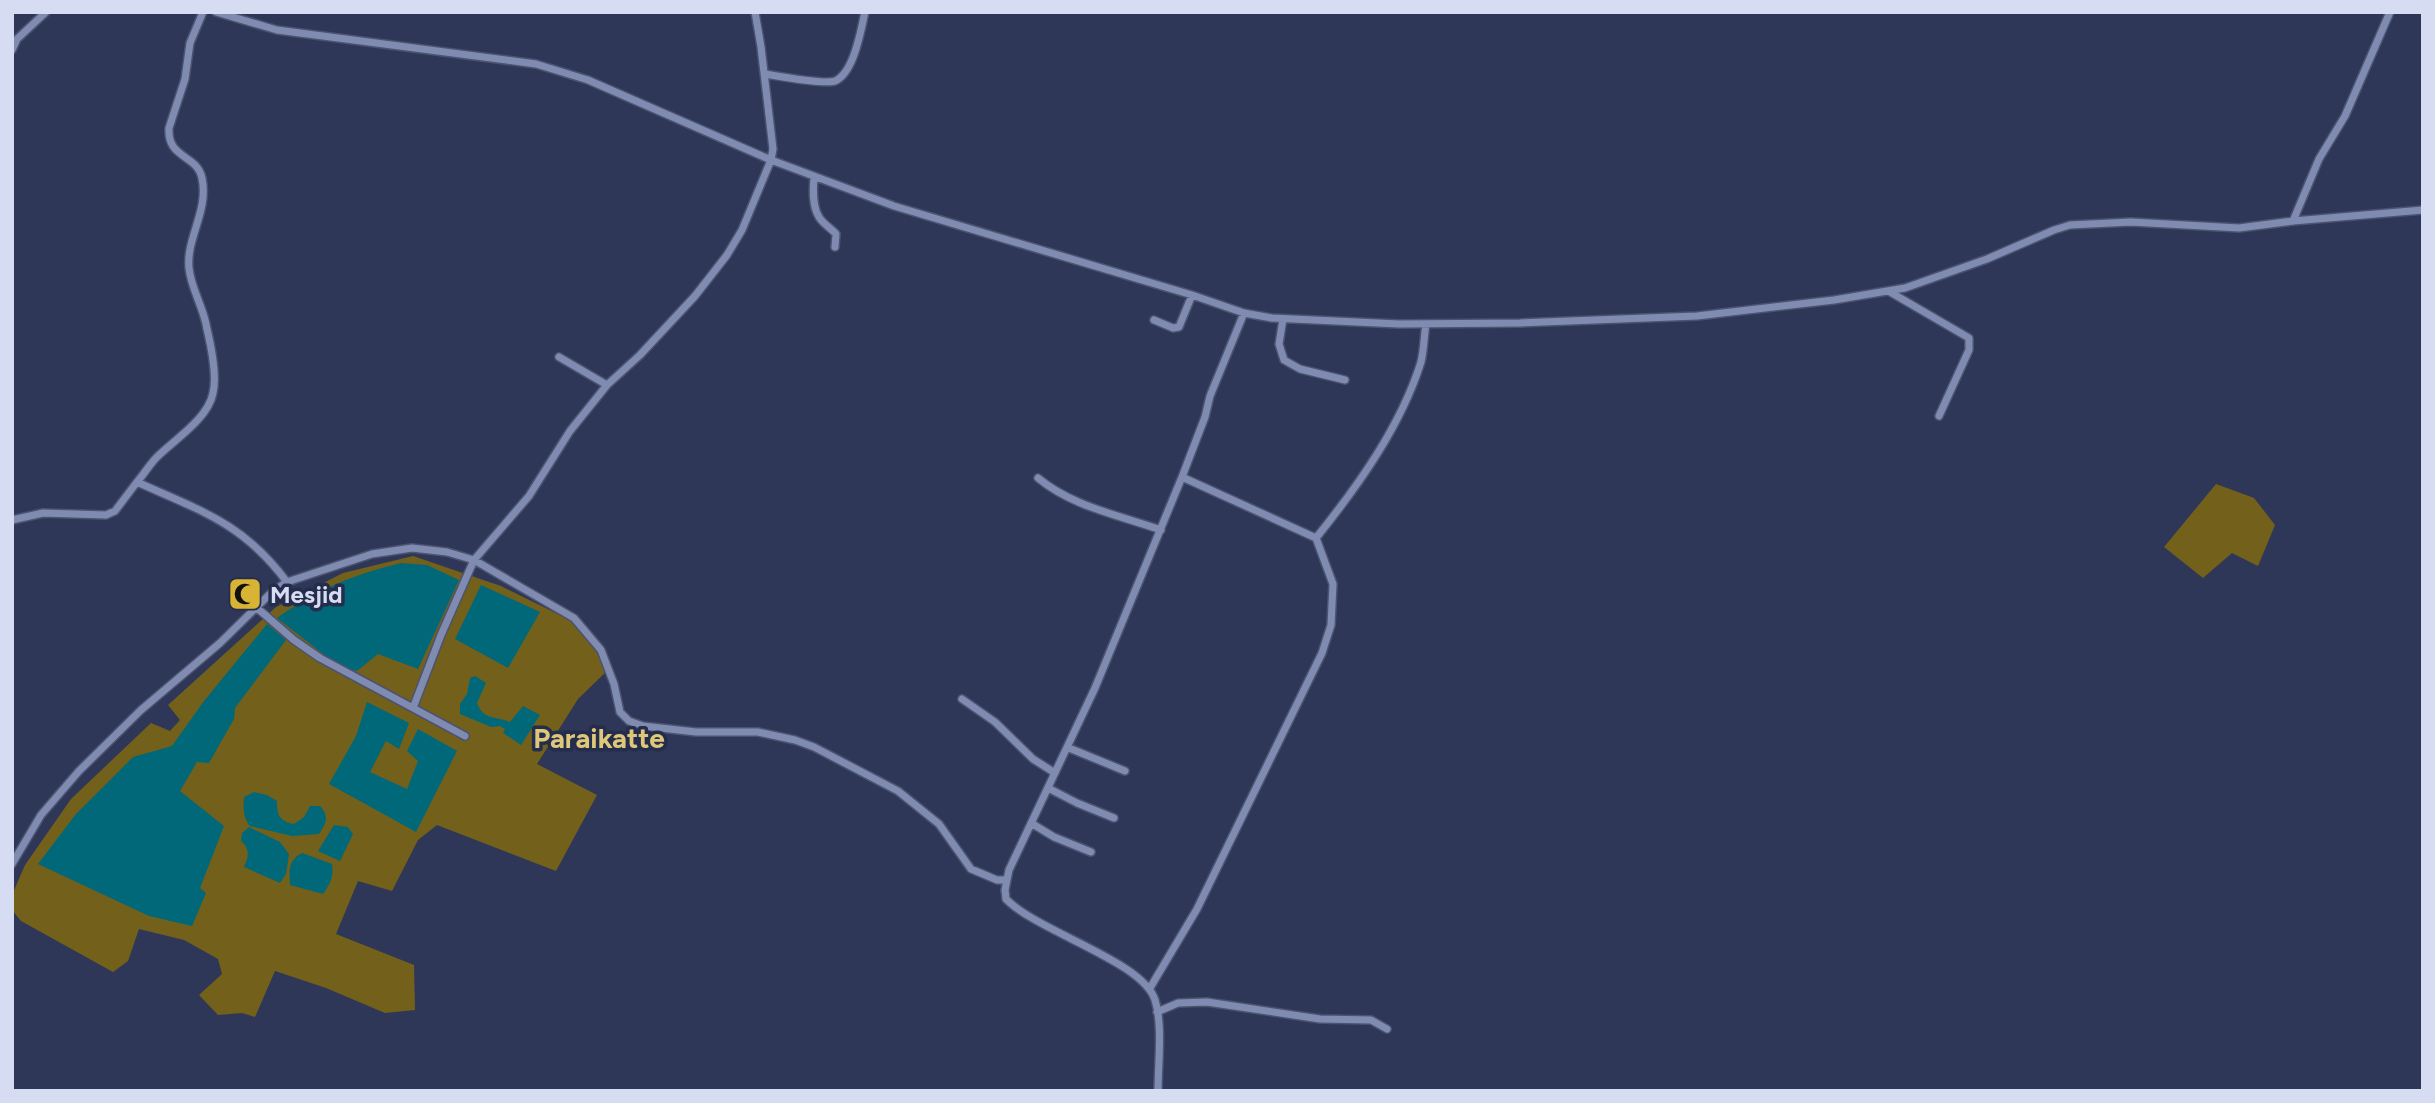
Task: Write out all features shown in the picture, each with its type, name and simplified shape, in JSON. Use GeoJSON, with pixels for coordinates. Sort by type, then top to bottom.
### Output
{"type":"FeatureCollection","features":[{"type":"Feature","properties":{"kind":"street"},"geometry":{"type":"LineString","coordinates":[[12,50],[17,40],[46,12]]}},
{"type":"Feature","properties":{"kind":"street"},"geometry":{"type":"LineString","coordinates":[[12,520],[43,513],[106,515],[115,511],[155,460],[200,417],[209,404],[214,390],[207,327],[189,267],[204,196],[202,179],[195,166],[176,151],[169,136],[169,128],[188,69],[190,43],[203,12]]}},
{"type":"Feature","properties":{"kind":"street"},"geometry":{"type":"LineString","coordinates":[[216,12],[288,32],[536,64],[588,80],[814,177],[949,223],[1244,313],[1283,319],[1426,324],[1697,316],[1834,300],[1906,288],[2070,225],[2131,222],[2239,228],[2423,210]]}},
{"type":"Feature","properties":{"kind":"street"},"geometry":{"type":"LineString","coordinates":[[413,708],[474,560],[529,496],[570,431],[607,385],[640,355],[695,296],[727,255],[742,230],[771,160],[772,149],[765,74],[755,12]]}},
{"type":"Feature","properties":{"kind":"street"},"geometry":{"type":"LineString","coordinates":[[765,74],[835,81],[845,73],[851,61],[865,12]]}},
{"type":"Feature","properties":{"kind":"street"},"geometry":{"type":"LineString","coordinates":[[2293,221],[2319,159],[2345,116],[2390,12]]}},
{"type":"Feature","properties":{"kind":"street"},"geometry":{"type":"LineString","coordinates":[[814,177],[816,209],[819,217],[836,234],[835,247]]}},
{"type":"Feature","properties":{"kind":"street"},"geometry":{"type":"LineString","coordinates":[[1889,292],[1969,338],[1969,350],[1939,416]]}},
{"type":"Feature","properties":{"kind":"street"},"geometry":{"type":"LineString","coordinates":[[1154,320],[1173,328],[1179,327],[1192,295]]}},
{"type":"Feature","properties":{"kind":"street"},"geometry":{"type":"LineString","coordinates":[[1158,1091],[1157,1012],[1150,988],[1135,974],[1013,905],[1006,899],[1005,890],[1009,870],[1069,748],[1161,530],[1205,416],[1210,396],[1244,313]]}},
{"type":"Feature","properties":{"kind":"street"},"geometry":{"type":"LineString","coordinates":[[1283,319],[1279,344],[1284,360],[1300,369],[1345,380]]}},
{"type":"Feature","properties":{"kind":"street"},"geometry":{"type":"LineString","coordinates":[[1316,538],[1343,503],[1392,426],[1422,358],[1426,324]]}},
{"type":"Feature","properties":{"kind":"street"},"geometry":{"type":"LineString","coordinates":[[559,357],[607,385]]}},
{"type":"Feature","properties":{"kind":"street"},"geometry":{"type":"LineString","coordinates":[[1150,988],[1203,897],[1322,653],[1331,625],[1333,584],[1316,538],[1182,477]]}},
{"type":"Feature","properties":{"kind":"street"},"geometry":{"type":"LineString","coordinates":[[1038,478],[1051,489],[1088,507],[1161,530]]}},
{"type":"Feature","properties":{"kind":"street"},"geometry":{"type":"LineString","coordinates":[[137,482],[233,527],[264,554],[287,582]]}},
{"type":"Feature","properties":{"kind":"street"},"geometry":{"type":"LineString","coordinates":[[12,864],[40,815],[79,771],[141,710],[287,582],[372,554],[394,550],[432,549],[474,560],[574,618],[601,650],[614,684],[620,712],[629,721],[643,726],[696,732],[758,732],[814,747],[898,791],[939,824],[971,869],[997,880],[1007,880]]}},
{"type":"Feature","properties":{"kind":"street"},"geometry":{"type":"LineString","coordinates":[[256,607],[294,640],[320,657],[465,736]]}},
{"type":"Feature","properties":{"kind":"street"},"geometry":{"type":"LineString","coordinates":[[962,699],[995,722],[1032,759],[1055,773]]}},
{"type":"Feature","properties":{"kind":"street"},"geometry":{"type":"LineString","coordinates":[[1069,748],[1125,771]]}},
{"type":"Feature","properties":{"kind":"street"},"geometry":{"type":"LineString","coordinates":[[1048,788],[1114,818]]}},
{"type":"Feature","properties":{"kind":"street"},"geometry":{"type":"LineString","coordinates":[[1031,823],[1054,837],[1091,852]]}},
{"type":"Feature","properties":{"kind":"street"},"geometry":{"type":"LineString","coordinates":[[1157,1012],[1178,1003],[1207,1002],[1320,1019],[1371,1020],[1387,1029]]}},
{"type":"Feature","properties":{"kind":"shaded area"},"geometry":{"type":"Polygon","coordinates":[[[2216,484],[2254,498],[2275,525],[2258,566],[2232,553],[2203,578],[2164,547],[2216,484]]]}},
{"type":"Feature","properties":{"kind":"shaded area"},"geometry":{"type":"Polygon","coordinates":[[[413,556],[501,586],[586,628],[612,666],[578,699],[537,764],[597,795],[556,871],[437,825],[418,840],[392,891],[358,881],[336,934],[414,965],[415,1010],[385,1013],[326,988],[275,971],[255,1017],[242,1013],[218,1015],[199,995],[222,974],[218,959],[184,940],[139,929],[128,961],[113,972],[21,921],[12,910],[12,895],[25,865],[71,799],[151,723],[170,731],[180,720],[168,705],[276,607],[343,573],[413,556]]]}},
{"type":"Feature","properties":{"kind":"shaded area"},"geometry":{"type":"Polygon","coordinates":[[[401,563],[427,565],[459,580],[418,669],[378,654],[357,671],[340,667],[277,618],[336,584],[401,563]]]}},
{"type":"Feature","properties":{"kind":"shaded area"},"geometry":{"type":"Polygon","coordinates":[[[481,585],[540,612],[508,668],[455,639],[481,585]]]}},
{"type":"Feature","properties":{"kind":"shaded area"},"geometry":{"type":"Polygon","coordinates":[[[267,624],[286,640],[235,708],[234,719],[209,763],[197,762],[180,791],[224,826],[200,888],[206,893],[192,926],[149,916],[38,864],[76,814],[133,757],[172,746],[204,701],[267,624]]]}},
{"type":"Feature","properties":{"kind":"shaded area"},"geometry":{"type":"Polygon","coordinates":[[[475,676],[486,683],[477,703],[483,713],[510,722],[523,706],[540,715],[521,745],[503,733],[505,729],[500,726],[491,727],[460,714],[460,704],[467,694],[470,678],[475,676]]]}},
{"type":"Feature","properties":{"kind":"shaded area"},"geometry":{"type":"Polygon","coordinates":[[[367,702],[409,723],[399,749],[386,741],[370,772],[407,789],[418,761],[407,751],[418,729],[457,751],[416,832],[329,784],[356,736],[367,702]]]}},
{"type":"Feature","properties":{"kind":"shaded area"},"geometry":{"type":"Polygon","coordinates":[[[254,792],[277,801],[280,817],[294,824],[304,817],[310,806],[320,806],[326,817],[324,827],[319,834],[292,836],[250,826],[244,812],[244,797],[254,792]]]}},
{"type":"Feature","properties":{"kind":"shaded area"},"geometry":{"type":"Polygon","coordinates":[[[334,825],[348,827],[353,834],[340,861],[318,851],[334,825]]]}},
{"type":"Feature","properties":{"kind":"shaded area"},"geometry":{"type":"Polygon","coordinates":[[[249,827],[280,842],[289,854],[286,874],[280,883],[244,867],[248,853],[241,841],[242,833],[249,827]]]}},
{"type":"Feature","properties":{"kind":"shaded area"},"geometry":{"type":"Polygon","coordinates":[[[302,853],[332,864],[331,880],[323,894],[290,885],[292,863],[302,853]]]}},
{"type":"Feature","properties":{"kind":"place","name":"Mesjid"},"geometry":{"type":"Point","coordinates":[245,594]}},
{"type":"Feature","properties":{"kind":"district","name":"Paraikatte"},"geometry":{"type":"Point","coordinates":[599,738]}}]}
